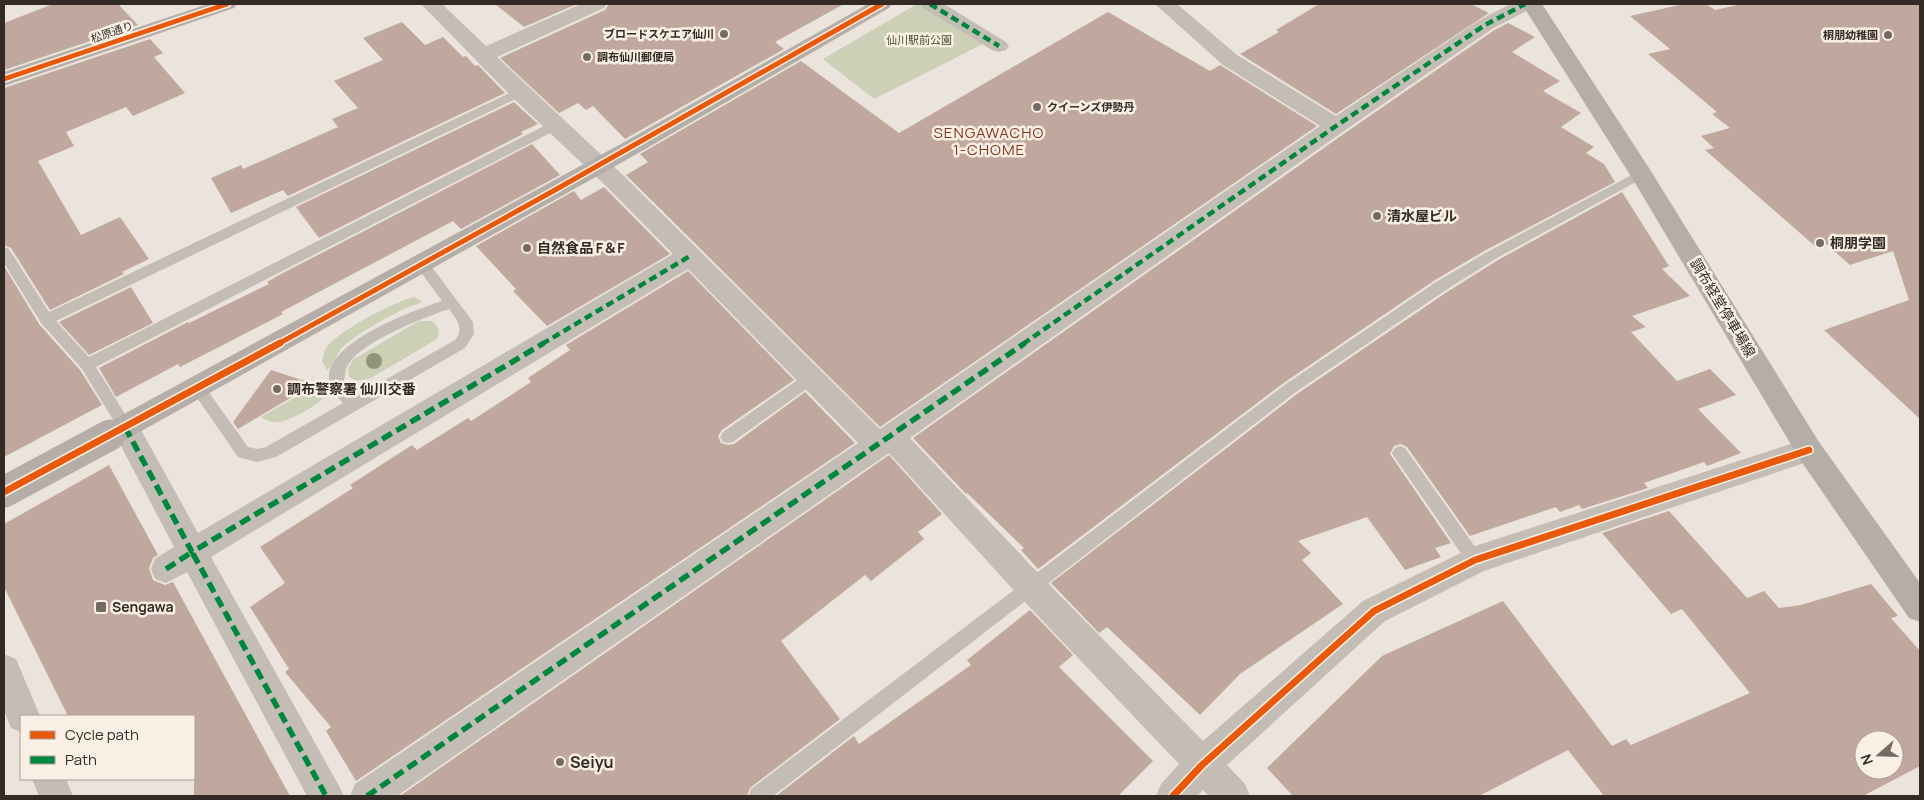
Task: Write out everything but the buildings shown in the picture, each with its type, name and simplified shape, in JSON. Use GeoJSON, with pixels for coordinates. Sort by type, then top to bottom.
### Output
{"type":"FeatureCollection","features":[{"type":"Feature","properties":{"kind":"main road","name":"松原通り"},"geometry":{"type":"LineString","coordinates":[[4,79],[227,4]]}},
{"type":"Feature","properties":{"kind":"main road"},"geometry":{"type":"LineString","coordinates":[[4,492],[198,388],[599,166],[882,4]]}},
{"type":"Feature","properties":{"kind":"main road","name":"調布経堂停車場線"},"geometry":{"type":"LineString","coordinates":[[1532,4],[1641,174],[1809,450],[1920,608]]}},
{"type":"Feature","properties":{"kind":"street"},"geometry":{"type":"LineString","coordinates":[[432,4],[520,92],[599,166],[811,378],[884,440],[1030,586],[1234,796]]}},
{"type":"Feature","properties":{"kind":"street"},"geometry":{"type":"LineString","coordinates":[[483,55],[597,4]]}},
{"type":"Feature","properties":{"kind":"street"},"geometry":{"type":"LineString","coordinates":[[930,4],[1000,46]]}},
{"type":"Feature","properties":{"kind":"street"},"geometry":{"type":"LineString","coordinates":[[1165,4],[1230,60],[1336,126]]}},
{"type":"Feature","properties":{"kind":"street"},"geometry":{"type":"LineString","coordinates":[[368,796],[1336,126],[1485,25],[1525,4]]}},
{"type":"Feature","properties":{"kind":"street"},"geometry":{"type":"LineString","coordinates":[[179,561],[690,256]]}},
{"type":"Feature","properties":{"kind":"street"},"geometry":{"type":"LineString","coordinates":[[118,431],[179,561],[326,796]]}},
{"type":"Feature","properties":{"kind":"street"},"geometry":{"type":"LineString","coordinates":[[1173,796],[1202,765],[1374,611],[1476,560],[1809,450]]}},
{"type":"Feature","properties":{"kind":"street"},"geometry":{"type":"LineString","coordinates":[[4,670],[23,715]]}},
{"type":"Feature","properties":{"kind":"street"},"geometry":{"type":"LineString","coordinates":[[49,780],[56,796]]}},
{"type":"Feature","properties":{"kind":"lane"},"geometry":{"type":"LineString","coordinates":[[46,319],[520,92]]}},
{"type":"Feature","properties":{"kind":"lane"},"geometry":{"type":"LineString","coordinates":[[87,365],[556,125]]}},
{"type":"Feature","properties":{"kind":"lane"},"geometry":{"type":"LineString","coordinates":[[758,796],[1291,388],[1425,297],[1492,255],[1641,174]]}},
{"type":"Feature","properties":{"kind":"lane"},"geometry":{"type":"LineString","coordinates":[[4,252],[46,319],[87,365],[118,431]]}},
{"type":"Feature","properties":{"kind":"lane"},"geometry":{"type":"LineString","coordinates":[[198,388],[243,452],[250,456],[260,456],[270,452],[354,406],[460,344],[466,334],[466,322],[421,264]]}},
{"type":"Feature","properties":{"kind":"lane"},"geometry":{"type":"LineString","coordinates":[[354,406],[337,384],[337,371],[344,358],[355,348],[411,316],[452,303]]}},
{"type":"Feature","properties":{"kind":"lane"},"geometry":{"type":"LineString","coordinates":[[728,436],[811,378]]}},
{"type":"Feature","properties":{"kind":"lane"},"geometry":{"type":"LineString","coordinates":[[1400,453],[1476,560]]}},
{"type":"Feature","properties":{"kind":"green space","name":"仙川駅前公園"},"geometry":{"type":"Polygon","coordinates":[[[917,4],[923,4],[985,43],[874,99],[823,59],[917,4]]]}},
{"type":"Feature","properties":{"kind":"green space"},"geometry":{"type":"Polygon","coordinates":[[[414,297],[420,300],[421,303],[370,327],[342,348],[327,370],[322,361],[325,350],[340,335],[380,311],[414,297]]]}},
{"type":"Feature","properties":{"kind":"green space"},"geometry":{"type":"Polygon","coordinates":[[[419,321],[432,321],[436,325],[438,329],[437,339],[371,378],[357,381],[349,377],[348,368],[354,359],[419,321]]]}},
{"type":"Feature","properties":{"kind":"green space"},"geometry":{"type":"Polygon","coordinates":[[[322,382],[326,390],[324,397],[306,410],[280,422],[266,420],[261,417],[322,382]]]}},
{"type":"Feature","properties":{"kind":"marked path"},"geometry":{"type":"LineString","coordinates":[[930,4],[999,46]]}},
{"type":"Feature","properties":{"kind":"marked path"},"geometry":{"type":"LineString","coordinates":[[367,796],[891,436],[1336,126],[1485,25],[1525,4]]}},
{"type":"Feature","properties":{"kind":"marked path"},"geometry":{"type":"LineString","coordinates":[[125,427],[192,552],[690,256]]}},
{"type":"Feature","properties":{"kind":"marked path"},"geometry":{"type":"LineString","coordinates":[[166,569],[192,552],[326,796]]}},
{"type":"Feature","properties":{"kind":"cycle path"},"geometry":{"type":"LineString","coordinates":[[4,79],[227,4]]}},
{"type":"Feature","properties":{"kind":"cycle path"},"geometry":{"type":"LineString","coordinates":[[4,492],[445,252],[882,4]]}},
{"type":"Feature","properties":{"kind":"cycle path"},"geometry":{"type":"LineString","coordinates":[[1173,796],[1202,765],[1374,611],[1475,560],[1809,450]]}},
{"type":"Feature","properties":{"kind":"place","name":"ブロードスケエア仙川"},"geometry":{"type":"Point","coordinates":[724,34]}},
{"type":"Feature","properties":{"kind":"place","name":"桐朋幼稚園"},"geometry":{"type":"Point","coordinates":[1888,35]}},
{"type":"Feature","properties":{"kind":"place","name":"調布仙川郵便局"},"geometry":{"type":"Point","coordinates":[587,57]}},
{"type":"Feature","properties":{"kind":"place","name":"クイーンズ伊勢丹"},"geometry":{"type":"Point","coordinates":[1037,107]}},
{"type":"Feature","properties":{"kind":"place","name":"清水屋ビル"},"geometry":{"type":"Point","coordinates":[1377,216]}},
{"type":"Feature","properties":{"kind":"place","name":"桐朋学園"},"geometry":{"type":"Point","coordinates":[1820,243]}},
{"type":"Feature","properties":{"kind":"place","name":"自然食品 F＆F"},"geometry":{"type":"Point","coordinates":[527,248]}},
{"type":"Feature","properties":{"kind":"place","name":"調布警察署 仙川交番"},"geometry":{"type":"Point","coordinates":[277,389]}},
{"type":"Feature","properties":{"kind":"place","name":"Sengawa"},"geometry":{"type":"Point","coordinates":[101,607]}},
{"type":"Feature","properties":{"kind":"place","name":"Seiyu"},"geometry":{"type":"Point","coordinates":[560,762]}},
{"type":"Feature","properties":{"kind":"district","name":"SENGAWACHO 1-CHOME"},"geometry":{"type":"Point","coordinates":[989,142]}}]}
